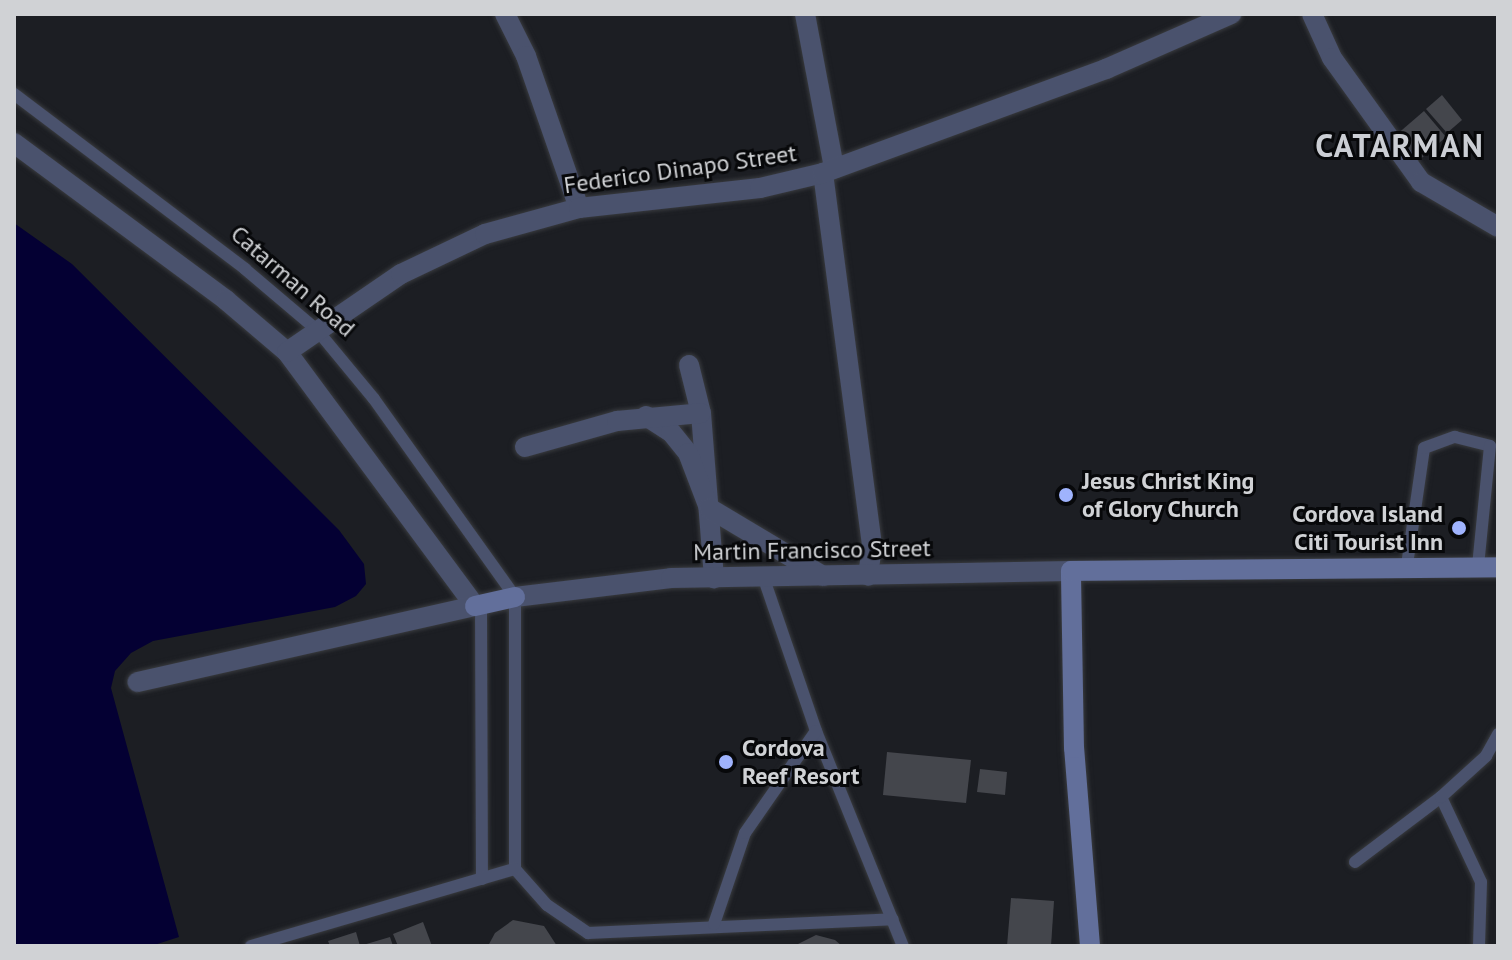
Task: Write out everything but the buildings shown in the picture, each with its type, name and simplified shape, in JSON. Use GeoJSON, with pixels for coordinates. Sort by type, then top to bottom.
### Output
{"type":"FeatureCollection","features":[{"type":"Feature","properties":{"kind":"street"},"geometry":{"type":"LineString","coordinates":[[505,14],[526,56],[579,208]]}},
{"type":"Feature","properties":{"kind":"street"},"geometry":{"type":"LineString","coordinates":[[805,14],[828,171],[872,547],[868,576]]}},
{"type":"Feature","properties":{"kind":"street","name":"Federico Dinapo Street"},"geometry":{"type":"LineString","coordinates":[[287,352],[363,296],[445,250],[579,208],[760,188],[828,171],[1106,69],[1231,14]]}},
{"type":"Feature","properties":{"kind":"street"},"geometry":{"type":"LineString","coordinates":[[1312,14],[1332,58],[1421,182],[1498,227]]}},
{"type":"Feature","properties":{"kind":"street"},"geometry":{"type":"LineString","coordinates":[[14,143],[239,309],[287,352],[478,605]]}},
{"type":"Feature","properties":{"kind":"street"},"geometry":{"type":"LineString","coordinates":[[689,365],[701,413],[714,578]]}},
{"type":"Feature","properties":{"kind":"street"},"geometry":{"type":"LineString","coordinates":[[525,447],[646,416],[701,413]]}},
{"type":"Feature","properties":{"kind":"street"},"geometry":{"type":"LineString","coordinates":[[646,416],[671,432],[688,453],[709,508],[824,577]]}},
{"type":"Feature","properties":{"kind":"street","name":"Martin Francisco Street"},"geometry":{"type":"LineString","coordinates":[[137,682],[515,597],[595,585],[714,578],[1407,565],[1488,567]]}},
{"type":"Feature","properties":{"kind":"street"},"geometry":{"type":"LineString","coordinates":[[1071,571],[1074,748],[1090,946]]}},
{"type":"Feature","properties":{"kind":"lane","name":"Catarman Road"},"geometry":{"type":"LineString","coordinates":[[14,94],[245,269],[317,330],[392,423],[515,597]]}},
{"type":"Feature","properties":{"kind":"lane"},"geometry":{"type":"LineString","coordinates":[[1407,565],[1424,448],[1455,437],[1490,446],[1488,567]]}},
{"type":"Feature","properties":{"kind":"lane"},"geometry":{"type":"LineString","coordinates":[[764,579],[816,731],[903,946]]}},
{"type":"Feature","properties":{"kind":"lane"},"geometry":{"type":"LineString","coordinates":[[515,597],[515,869],[547,905],[588,933],[714,924],[893,919]]}},
{"type":"Feature","properties":{"kind":"lane"},"geometry":{"type":"LineString","coordinates":[[478,605],[482,879]]}},
{"type":"Feature","properties":{"kind":"lane"},"geometry":{"type":"LineString","coordinates":[[714,924],[745,833],[816,731]]}},
{"type":"Feature","properties":{"kind":"lane"},"geometry":{"type":"LineString","coordinates":[[1355,862],[1441,797],[1486,756],[1498,734]]}},
{"type":"Feature","properties":{"kind":"lane"},"geometry":{"type":"LineString","coordinates":[[1441,797],[1481,882],[1479,946]]}},
{"type":"Feature","properties":{"kind":"lane"},"geometry":{"type":"LineString","coordinates":[[251,946],[515,869]]}},
{"type":"Feature","properties":{"kind":"shaded area"},"geometry":{"type":"Polygon","coordinates":[[[14,223],[72,264],[339,530],[364,564],[366,584],[356,596],[335,607],[153,641],[131,653],[115,671],[111,688],[179,937],[151,946],[14,946],[14,223]]]}},
{"type":"Feature","properties":{"kind":"place","name":"Jesus Christ King of Glory Church"},"geometry":{"type":"Point","coordinates":[1066,495]}},
{"type":"Feature","properties":{"kind":"place","name":"Cordova Island Citi Tourist Inn"},"geometry":{"type":"Point","coordinates":[1459,528]}},
{"type":"Feature","properties":{"kind":"place","name":"Cordova Reef Resort"},"geometry":{"type":"Point","coordinates":[726,762]}},
{"type":"Feature","properties":{"kind":"district","name":"CATARMAN"},"geometry":{"type":"Point","coordinates":[1400,145]}}]}
